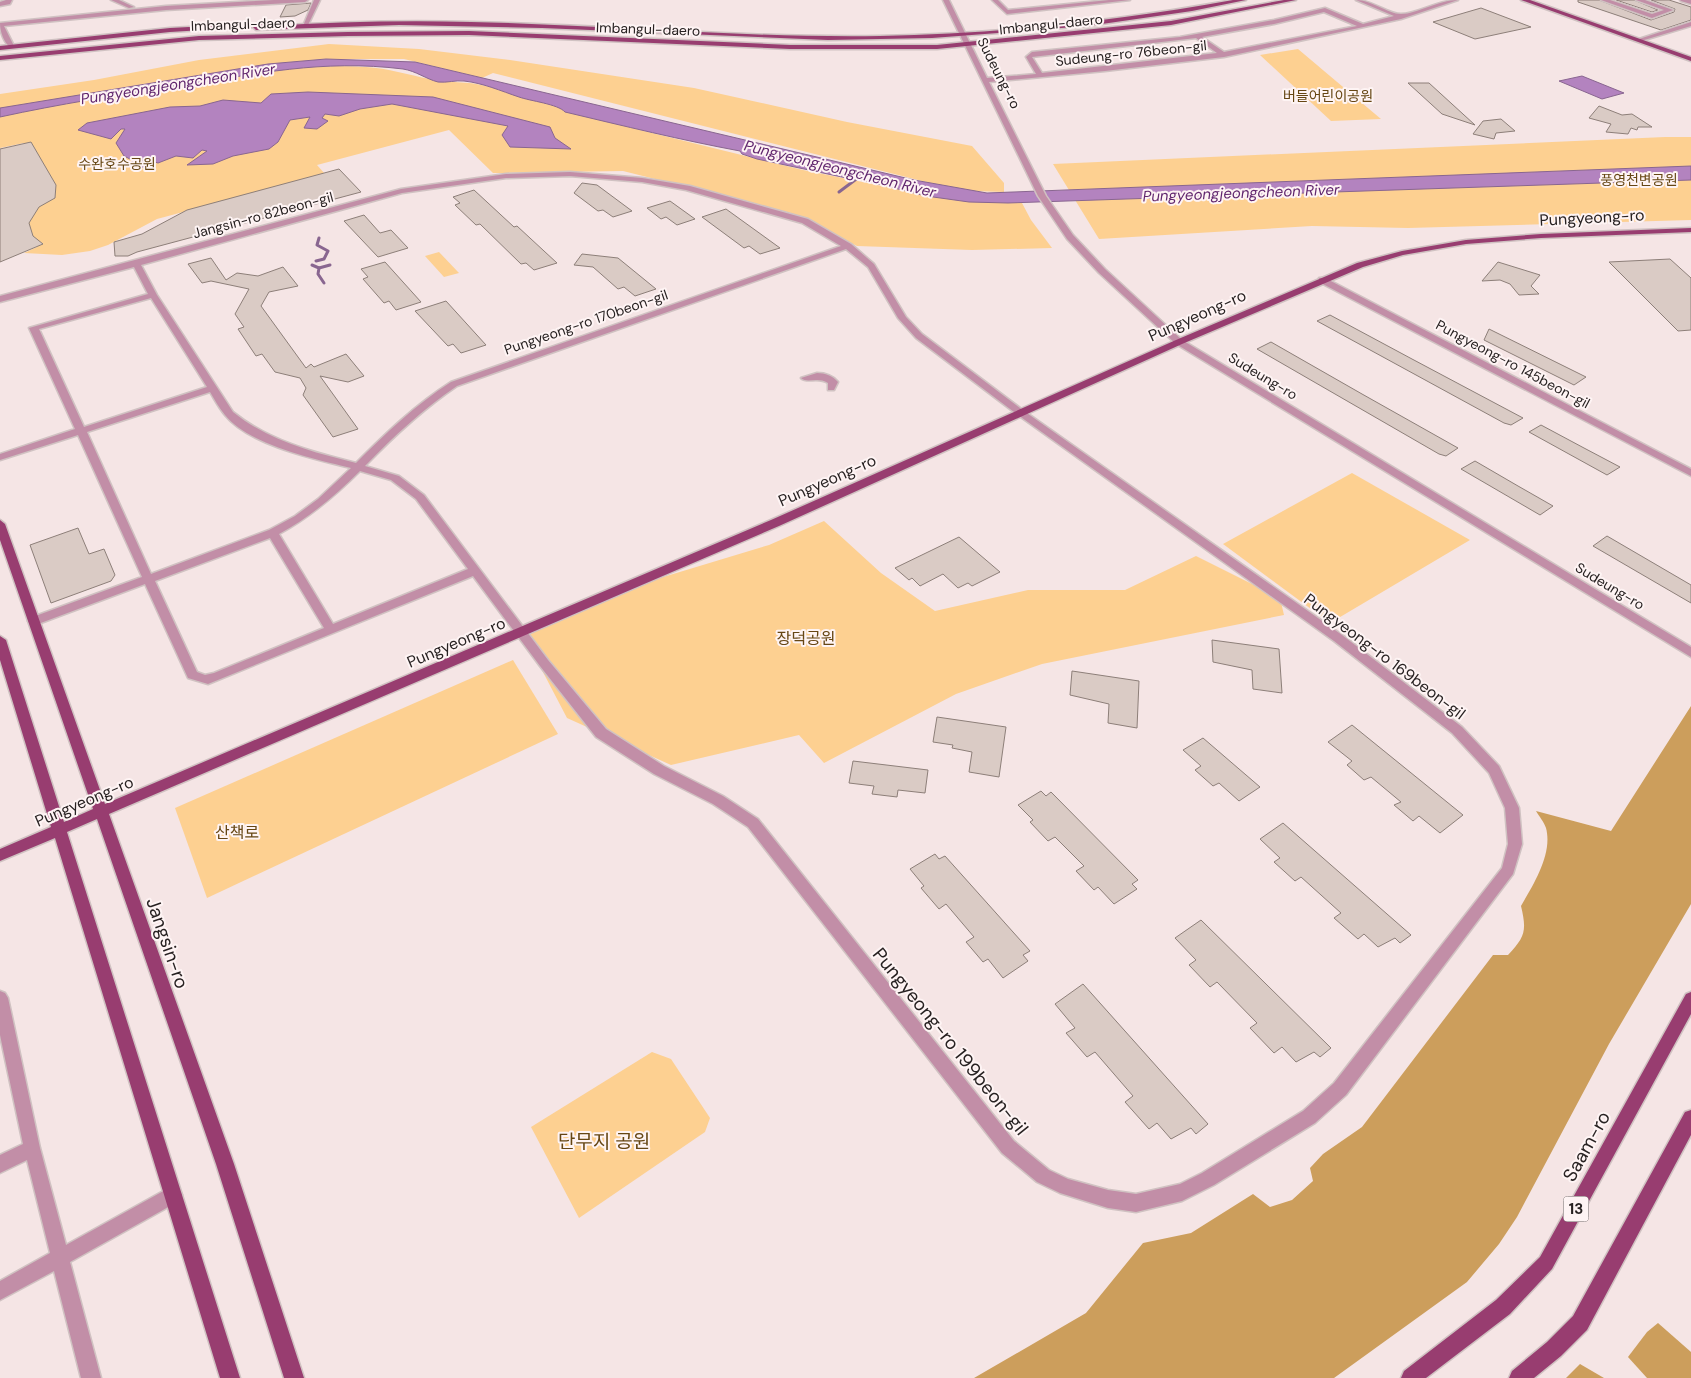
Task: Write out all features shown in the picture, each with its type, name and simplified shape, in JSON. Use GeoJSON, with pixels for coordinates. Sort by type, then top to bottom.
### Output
{"type":"FeatureCollection","features":[{"type":"Feature","properties":{"kind":"main road","name":"Imbangul-daero"},"geometry":{"type":"LineString","coordinates":[[0,52],[100,40],[305,25],[480,24],[827,38],[962,34],[1100,22],[1243,0]]}},
{"type":"Feature","properties":{"kind":"main road","name":"Imbangul-daero"},"geometry":{"type":"LineString","coordinates":[[0,58],[200,38],[289,35],[469,34],[797,47],[892,48],[968,45],[1171,23],[1293,0]]}},
{"type":"Feature","properties":{"kind":"main road"},"geometry":{"type":"LineString","coordinates":[[1524,0],[1691,59]]}},
{"type":"Feature","properties":{"kind":"main road"},"geometry":{"type":"LineString","coordinates":[[0,48],[182,29],[285,26]]}},
{"type":"Feature","properties":{"kind":"main road"},"geometry":{"type":"LineString","coordinates":[[0,63],[62,54],[289,35]]}},
{"type":"Feature","properties":{"kind":"main road","name":"Pungyeong-ro"},"geometry":{"type":"LineString","coordinates":[[0,855],[522,632],[1322,280],[1384,257],[1447,245],[1541,236],[1691,230]]}},
{"type":"Feature","properties":{"kind":"main road","name":"Jangsin-ro"},"geometry":{"type":"LineString","coordinates":[[0,524],[225,1164],[294,1378]]}},
{"type":"Feature","properties":{"kind":"main road"},"geometry":{"type":"LineString","coordinates":[[0,640],[230,1378]]}},
{"type":"Feature","properties":{"kind":"main road","name":"Saam-ro"},"geometry":{"type":"LineString","coordinates":[[1411,1378],[1503,1307],[1546,1263],[1691,999]]}},
{"type":"Feature","properties":{"kind":"main road"},"geometry":{"type":"LineString","coordinates":[[1518,1378],[1554,1350],[1580,1323],[1691,1118]]}},
{"type":"Feature","properties":{"kind":"street"},"geometry":{"type":"LineString","coordinates":[[0,4],[8,3],[9,0]]}},
{"type":"Feature","properties":{"kind":"street"},"geometry":{"type":"LineString","coordinates":[[114,0],[131,7]]}},
{"type":"Feature","properties":{"kind":"street"},"geometry":{"type":"LineString","coordinates":[[11,46],[0,25],[166,8],[305,0]]}},
{"type":"Feature","properties":{"kind":"street"},"geometry":{"type":"LineString","coordinates":[[305,25],[317,0]]}},
{"type":"Feature","properties":{"kind":"street","name":"Sudeung-ro"},"geometry":{"type":"LineString","coordinates":[[946,0],[1034,176],[1042,196],[1060,223],[1102,271],[1179,342],[1691,653]]}},
{"type":"Feature","properties":{"kind":"street"},"geometry":{"type":"LineString","coordinates":[[995,0],[1007,12],[1127,0]]}},
{"type":"Feature","properties":{"kind":"street"},"geometry":{"type":"LineString","coordinates":[[1359,0],[1410,20]]}},
{"type":"Feature","properties":{"kind":"street"},"geometry":{"type":"LineString","coordinates":[[1367,3],[1378,0]]}},
{"type":"Feature","properties":{"kind":"street","name":"Sudeung-ro 76beon-gil"},"geometry":{"type":"LineString","coordinates":[[985,80],[1129,68],[1224,55],[1305,41],[1455,0]]}},
{"type":"Feature","properties":{"kind":"street"},"geometry":{"type":"LineString","coordinates":[[1604,0],[1652,16],[1670,10]]}},
{"type":"Feature","properties":{"kind":"street"},"geometry":{"type":"LineString","coordinates":[[1639,0],[1677,12]]}},
{"type":"Feature","properties":{"kind":"street"},"geometry":{"type":"LineString","coordinates":[[1683,0],[1691,2]]}},
{"type":"Feature","properties":{"kind":"street","name":"Sudeung-ro 76beon-gil"},"geometry":{"type":"LineString","coordinates":[[1040,76],[1030,57],[1032,54],[1198,36],[1266,24],[1325,10],[1363,26]]}},
{"type":"Feature","properties":{"kind":"street"},"geometry":{"type":"LineString","coordinates":[[1639,40],[1691,24]]}},
{"type":"Feature","properties":{"kind":"street","name":"Sudeung-ro 76beon-gil"},"geometry":{"type":"LineString","coordinates":[[1198,36],[1224,55]]}},
{"type":"Feature","properties":{"kind":"street","name":"Jangsin-ro 82beon-gil"},"geometry":{"type":"LineString","coordinates":[[0,299],[136,264],[401,191],[498,177],[536,174],[620,177],[687,188],[798,219],[824,230],[848,246]]}},
{"type":"Feature","properties":{"kind":"street"},"geometry":{"type":"LineString","coordinates":[[848,246],[871,266],[902,318],[919,336],[1022,413]]}},
{"type":"Feature","properties":{"kind":"street","name":"Pungyeong-ro 170beon-gil"},"geometry":{"type":"LineString","coordinates":[[34,621],[273,533],[304,515],[358,467],[431,397],[454,384],[848,246]]}},
{"type":"Feature","properties":{"kind":"street","name":"Pungyeong-ro 199beon-gil"},"geometry":{"type":"LineString","coordinates":[[136,264],[153,295],[212,389],[229,414],[242,426],[280,445],[397,479],[420,496],[544,663],[601,733],[651,765],[718,800],[753,823],[1008,1147],[1043,1176],[1066,1187],[1108,1199],[1136,1203],[1182,1192],[1208,1179],[1309,1117],[1340,1089],[1403,1009]]}},
{"type":"Feature","properties":{"kind":"street","name":"Pungyeong-ro 145beon-gil"},"geometry":{"type":"LineString","coordinates":[[1322,280],[1691,473]]}},
{"type":"Feature","properties":{"kind":"street"},"geometry":{"type":"LineString","coordinates":[[153,295],[34,328],[192,675],[199,679],[207,680],[474,571]]}},
{"type":"Feature","properties":{"kind":"street"},"geometry":{"type":"LineString","coordinates":[[806,378],[822,376],[833,382],[831,388]]}},
{"type":"Feature","properties":{"kind":"street"},"geometry":{"type":"LineString","coordinates":[[0,457],[212,389]]}},
{"type":"Feature","properties":{"kind":"street","name":"Pungyeong-ro 169beon-gil"},"geometry":{"type":"LineString","coordinates":[[1022,413],[1338,638],[1457,730],[1494,770],[1509,800],[1513,817],[1515,844],[1508,870],[1403,1009]]}},
{"type":"Feature","properties":{"kind":"street"},"geometry":{"type":"LineString","coordinates":[[273,533],[330,630]]}},
{"type":"Feature","properties":{"kind":"street"},"geometry":{"type":"LineString","coordinates":[[0,998],[3,1034],[86,1376]]}},
{"type":"Feature","properties":{"kind":"street"},"geometry":{"type":"LineString","coordinates":[[0,1164],[32,1148]]}},
{"type":"Feature","properties":{"kind":"street"},"geometry":{"type":"LineString","coordinates":[[0,1292],[174,1194]]}},
{"type":"Feature","properties":{"kind":"green space","name":"수완호수공원"},"geometry":{"type":"Polygon","coordinates":[[[329,44],[419,49],[510,60],[694,88],[847,122],[972,146],[1004,183],[1004,192],[974,191],[930,183],[493,73],[482,78],[404,59],[326,59],[268,64],[108,90],[102,97],[127,95],[216,78],[306,67],[366,67],[437,80],[472,83],[640,130],[803,170],[917,193],[1022,203],[1031,220],[1052,248],[972,250],[857,246],[791,213],[623,171],[493,173],[449,130],[317,165],[325,174],[157,219],[108,245],[90,251],[62,255],[24,253],[37,247],[26,243],[20,237],[50,184],[24,143],[0,148],[0,94],[94,80],[199,60],[329,44]]]}},
{"type":"Feature","properties":{"kind":"green space","name":"버들어린이공원"},"geometry":{"type":"Polygon","coordinates":[[[1298,49],[1381,119],[1331,121],[1260,55],[1298,49]]]}},
{"type":"Feature","properties":{"kind":"green space","name":"풍영천변공원"},"geometry":{"type":"Polygon","coordinates":[[[1691,137],[1691,220],[1408,228],[1312,226],[1099,239],[1053,164],[1691,137]]]}},
{"type":"Feature","properties":{"kind":"green space"},"geometry":{"type":"Polygon","coordinates":[[[439,252],[459,273],[444,277],[425,256],[439,252]]]}},
{"type":"Feature","properties":{"kind":"green space"},"geometry":{"type":"Polygon","coordinates":[[[1352,473],[1470,540],[1330,623],[1223,544],[1352,473]]]}},
{"type":"Feature","properties":{"kind":"green space","name":"장덕공원"},"geometry":{"type":"Polygon","coordinates":[[[824,521],[881,573],[935,611],[1028,590],[1125,590],[1196,556],[1280,598],[1284,615],[1042,664],[956,694],[824,763],[799,735],[671,765],[567,718],[522,632],[650,581],[769,545],[824,521]]]}},
{"type":"Feature","properties":{"kind":"green space","name":"산책로"},"geometry":{"type":"Polygon","coordinates":[[[513,660],[558,734],[207,898],[175,808],[513,660]]]}},
{"type":"Feature","properties":{"kind":"green space","name":"단무지 공원"},"geometry":{"type":"Polygon","coordinates":[[[652,1052],[671,1059],[710,1118],[705,1132],[579,1218],[531,1127],[652,1052]]]}},
{"type":"Feature","properties":{"kind":"shaded area"},"geometry":{"type":"Polygon","coordinates":[[[1691,706],[1691,904],[1609,1044],[1517,1217],[1499,1244],[1467,1282],[1334,1378],[974,1378],[1086,1313],[1143,1243],[1191,1233],[1253,1194],[1270,1207],[1292,1200],[1313,1181],[1310,1168],[1323,1154],[1362,1127],[1493,955],[1508,955],[1518,943],[1524,928],[1521,906],[1541,869],[1547,848],[1546,828],[1536,811],[1611,831],[1691,706]]]}},
{"type":"Feature","properties":{"kind":"shaded area"},"geometry":{"type":"Polygon","coordinates":[[[1658,1323],[1691,1352],[1691,1378],[1647,1378],[1628,1357],[1647,1332],[1658,1323]]]}},
{"type":"Feature","properties":{"kind":"shaded area"},"geometry":{"type":"Polygon","coordinates":[[[1580,1364],[1604,1378],[1566,1378],[1580,1364]]]}},
{"type":"Feature","properties":{"kind":"water","name":"Pungyeongjeongcheon River"},"geometry":{"type":"Polygon","coordinates":[[[326,59],[415,62],[914,180],[987,193],[1691,166],[1691,180],[1008,203],[969,202],[926,196],[858,179],[757,159],[742,154],[740,151],[674,138],[565,112],[550,105],[478,84],[461,81],[438,82],[408,70],[373,66],[290,69],[89,100],[0,117],[0,108],[268,64],[326,59]]]}},
{"type":"Feature","properties":{"kind":"water"},"geometry":{"type":"Polygon","coordinates":[[[1582,76],[1624,93],[1602,99],[1559,81],[1582,76]]]}},
{"type":"Feature","properties":{"kind":"water","name":"수완호수공원"},"geometry":{"type":"Polygon","coordinates":[[[308,92],[433,97],[550,127],[555,138],[571,149],[510,147],[502,135],[508,126],[392,104],[360,109],[339,116],[325,114],[322,118],[328,121],[317,129],[304,128],[310,117],[290,120],[278,142],[269,149],[233,156],[213,164],[187,165],[207,151],[202,150],[193,158],[176,156],[158,163],[145,159],[142,161],[147,163],[142,168],[130,163],[134,161],[124,156],[116,143],[125,129],[121,129],[111,139],[78,130],[87,123],[170,107],[200,106],[223,100],[261,103],[271,94],[308,92]]]}},
{"type":"Feature","properties":{"kind":"building"},"geometry":{"type":"Polygon","coordinates":[[[1578,0],[1599,0],[1651,20],[1674,12],[1675,9],[1651,0],[1669,0],[1691,7],[1691,20],[1661,30],[1578,2],[1578,0]]]}},
{"type":"Feature","properties":{"kind":"building"},"geometry":{"type":"Polygon","coordinates":[[[1616,0],[1634,0],[1658,10],[1652,12],[1616,0]]]}},
{"type":"Feature","properties":{"kind":"building"},"geometry":{"type":"Polygon","coordinates":[[[311,3],[308,10],[295,16],[280,17],[286,5],[311,3]]]}},
{"type":"Feature","properties":{"kind":"building"},"geometry":{"type":"Polygon","coordinates":[[[1481,8],[1531,27],[1475,39],[1433,22],[1481,8]]]}},
{"type":"Feature","properties":{"kind":"building"},"geometry":{"type":"Polygon","coordinates":[[[1408,83],[1429,83],[1475,125],[1442,114],[1408,83]]]}},
{"type":"Feature","properties":{"kind":"building"},"geometry":{"type":"Polygon","coordinates":[[[1599,106],[1622,115],[1632,114],[1652,127],[1638,127],[1637,130],[1631,128],[1628,134],[1606,132],[1611,124],[1589,118],[1599,106]]]}},
{"type":"Feature","properties":{"kind":"building"},"geometry":{"type":"Polygon","coordinates":[[[1501,119],[1515,131],[1496,133],[1494,139],[1473,134],[1483,121],[1501,119]]]}},
{"type":"Feature","properties":{"kind":"building"},"geometry":{"type":"Polygon","coordinates":[[[31,142],[56,185],[55,198],[39,207],[29,223],[33,236],[43,244],[0,262],[0,149],[31,142]]]}},
{"type":"Feature","properties":{"kind":"building"},"geometry":{"type":"Polygon","coordinates":[[[339,169],[361,192],[128,256],[115,256],[114,242],[142,234],[187,210],[339,169]]]}},
{"type":"Feature","properties":{"kind":"building"},"geometry":{"type":"Polygon","coordinates":[[[582,183],[597,185],[632,211],[613,217],[603,210],[598,211],[574,193],[582,183]]]}},
{"type":"Feature","properties":{"kind":"building"},"geometry":{"type":"Polygon","coordinates":[[[474,190],[557,263],[534,270],[526,263],[521,264],[480,224],[476,225],[455,205],[460,203],[453,197],[474,190]]]}},
{"type":"Feature","properties":{"kind":"building"},"geometry":{"type":"Polygon","coordinates":[[[670,201],[695,219],[677,225],[666,217],[661,219],[647,208],[670,201]]]}},
{"type":"Feature","properties":{"kind":"building"},"geometry":{"type":"Polygon","coordinates":[[[726,209],[780,248],[760,254],[749,246],[744,248],[702,217],[726,209]]]}},
{"type":"Feature","properties":{"kind":"building"},"geometry":{"type":"Polygon","coordinates":[[[364,215],[380,233],[391,230],[408,248],[378,257],[344,221],[364,215]]]}},
{"type":"Feature","properties":{"kind":"building"},"geometry":{"type":"Polygon","coordinates":[[[582,254],[618,258],[656,289],[635,296],[624,287],[618,289],[593,267],[574,265],[582,254]]]}},
{"type":"Feature","properties":{"kind":"building"},"geometry":{"type":"Polygon","coordinates":[[[211,258],[226,280],[237,273],[258,276],[283,267],[298,286],[269,292],[261,306],[306,368],[311,364],[314,367],[346,354],[364,376],[348,382],[320,376],[358,429],[333,437],[303,395],[306,388],[300,378],[275,372],[262,354],[256,356],[238,329],[244,327],[235,314],[249,289],[211,281],[202,283],[188,264],[211,258]]]}},
{"type":"Feature","properties":{"kind":"building"},"geometry":{"type":"Polygon","coordinates":[[[1670,259],[1691,278],[1691,330],[1678,331],[1609,262],[1670,259]]]}},
{"type":"Feature","properties":{"kind":"building"},"geometry":{"type":"Polygon","coordinates":[[[385,262],[421,302],[396,310],[389,301],[384,303],[363,279],[368,277],[361,269],[385,262]]]}},
{"type":"Feature","properties":{"kind":"building"},"geometry":{"type":"Polygon","coordinates":[[[1498,262],[1540,275],[1531,286],[1539,294],[1519,295],[1510,284],[1500,280],[1482,281],[1498,262]]]}},
{"type":"Feature","properties":{"kind":"building"},"geometry":{"type":"Polygon","coordinates":[[[446,301],[486,345],[461,353],[453,344],[448,346],[415,311],[446,301]]]}},
{"type":"Feature","properties":{"kind":"building"},"geometry":{"type":"Polygon","coordinates":[[[1330,315],[1523,418],[1511,425],[1504,423],[1317,321],[1330,315]]]}},
{"type":"Feature","properties":{"kind":"building"},"geometry":{"type":"Polygon","coordinates":[[[1489,329],[1586,377],[1574,385],[1484,340],[1489,329]]]}},
{"type":"Feature","properties":{"kind":"building"},"geometry":{"type":"Polygon","coordinates":[[[1271,342],[1458,448],[1446,456],[1439,454],[1257,349],[1271,342]]]}},
{"type":"Feature","properties":{"kind":"building"},"geometry":{"type":"Polygon","coordinates":[[[1541,425],[1620,467],[1607,475],[1529,432],[1541,425]]]}},
{"type":"Feature","properties":{"kind":"building"},"geometry":{"type":"Polygon","coordinates":[[[1475,461],[1553,506],[1540,515],[1461,469],[1475,461]]]}},
{"type":"Feature","properties":{"kind":"building"},"geometry":{"type":"Polygon","coordinates":[[[78,528],[89,554],[104,549],[115,575],[111,581],[51,603],[30,545],[78,528]]]}},
{"type":"Feature","properties":{"kind":"building"},"geometry":{"type":"Polygon","coordinates":[[[1607,536],[1691,585],[1691,603],[1593,546],[1607,536]]]}},
{"type":"Feature","properties":{"kind":"building"},"geometry":{"type":"Polygon","coordinates":[[[959,537],[1000,572],[972,586],[968,583],[958,588],[943,574],[920,586],[912,578],[909,580],[895,568],[959,537]]]}},
{"type":"Feature","properties":{"kind":"building"},"geometry":{"type":"Polygon","coordinates":[[[1212,640],[1279,649],[1282,693],[1253,689],[1252,670],[1213,662],[1212,640]]]}},
{"type":"Feature","properties":{"kind":"building"},"geometry":{"type":"Polygon","coordinates":[[[1072,671],[1139,681],[1137,728],[1108,723],[1109,704],[1070,695],[1072,671]]]}},
{"type":"Feature","properties":{"kind":"building"},"geometry":{"type":"Polygon","coordinates":[[[937,717],[1006,727],[999,777],[969,772],[972,752],[952,748],[953,745],[933,742],[937,717]]]}},
{"type":"Feature","properties":{"kind":"building"},"geometry":{"type":"Polygon","coordinates":[[[1352,725],[1463,815],[1440,833],[1419,816],[1413,821],[1394,805],[1401,802],[1371,777],[1364,780],[1347,765],[1352,761],[1328,742],[1352,725]]]}},
{"type":"Feature","properties":{"kind":"building"},"geometry":{"type":"Polygon","coordinates":[[[1203,738],[1260,787],[1239,801],[1219,783],[1213,786],[1195,770],[1201,766],[1183,750],[1203,738]]]}},
{"type":"Feature","properties":{"kind":"building"},"geometry":{"type":"Polygon","coordinates":[[[853,761],[928,770],[925,793],[898,790],[897,797],[872,794],[874,786],[849,783],[853,761]]]}},
{"type":"Feature","properties":{"kind":"building"},"geometry":{"type":"Polygon","coordinates":[[[1041,791],[1046,796],[1051,792],[1138,880],[1132,884],[1137,889],[1114,904],[1098,887],[1094,890],[1076,871],[1084,866],[1055,837],[1048,841],[1030,822],[1033,820],[1018,805],[1041,791]]]}},
{"type":"Feature","properties":{"kind":"building"},"geometry":{"type":"Polygon","coordinates":[[[1283,823],[1411,935],[1400,943],[1395,938],[1378,947],[1364,934],[1358,939],[1334,918],[1341,913],[1301,877],[1295,881],[1274,862],[1280,858],[1260,839],[1283,823]]]}},
{"type":"Feature","properties":{"kind":"building"},"geometry":{"type":"Polygon","coordinates":[[[935,854],[939,859],[945,856],[1030,951],[1023,955],[1028,961],[1003,978],[988,959],[983,962],[966,942],[974,937],[946,904],[939,909],[921,888],[924,886],[910,869],[935,854]]]}},
{"type":"Feature","properties":{"kind":"building"},"geometry":{"type":"Polygon","coordinates":[[[1201,920],[1331,1048],[1320,1057],[1314,1052],[1296,1062],[1282,1047],[1274,1053],[1250,1028],[1257,1023],[1217,982],[1210,987],[1189,965],[1196,960],[1175,938],[1201,920]]]}},
{"type":"Feature","properties":{"kind":"building"},"geometry":{"type":"Polygon","coordinates":[[[1083,984],[1208,1124],[1196,1134],[1191,1128],[1171,1139],[1157,1123],[1149,1129],[1125,1102],[1133,1096],[1095,1052],[1087,1057],[1066,1033],[1075,1028],[1055,1004],[1083,984]]]}},
{"type":"Feature","properties":{"kind":"waterway","name":"Pungyeongjeongcheon River"},"geometry":{"type":"LineString","coordinates":[[839,192],[859,177]]}},
{"type":"Feature","properties":{"kind":"waterway"},"geometry":{"type":"LineString","coordinates":[[316,261],[324,259],[328,251],[317,245],[319,238]]}},
{"type":"Feature","properties":{"kind":"waterway"},"geometry":{"type":"LineString","coordinates":[[312,265],[319,268]]}},
{"type":"Feature","properties":{"kind":"waterway"},"geometry":{"type":"LineString","coordinates":[[319,268],[330,265]]}},
{"type":"Feature","properties":{"kind":"waterway"},"geometry":{"type":"LineString","coordinates":[[319,268],[318,274],[324,283]]}}]}
